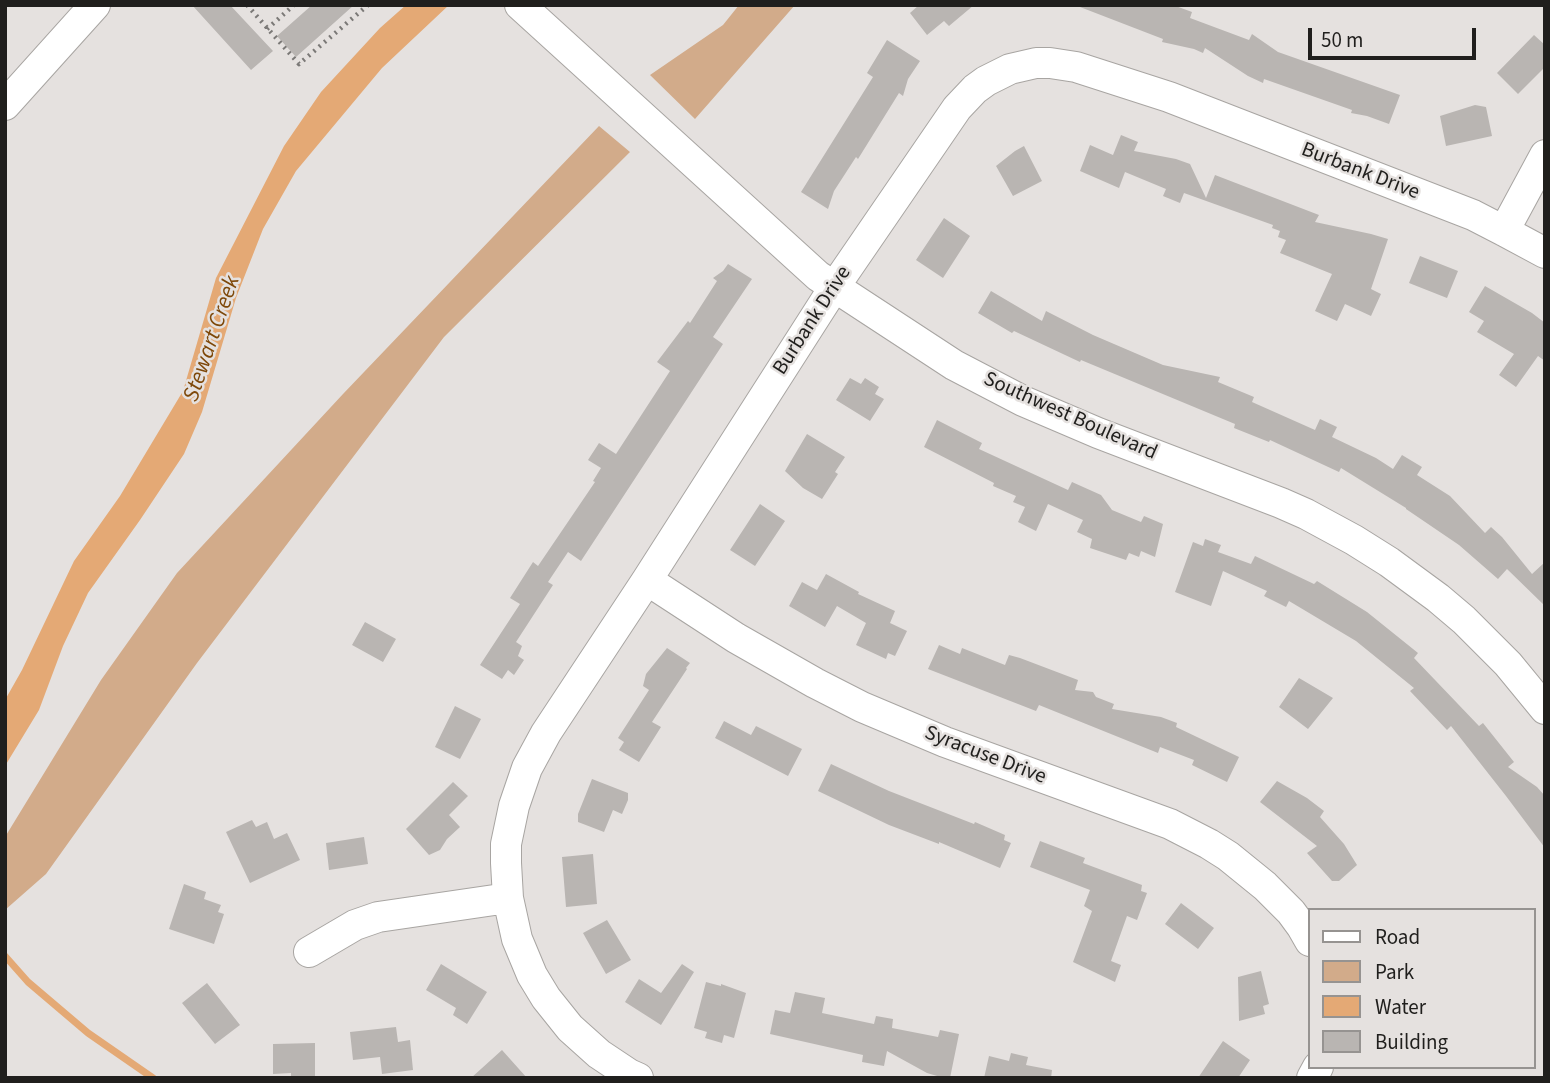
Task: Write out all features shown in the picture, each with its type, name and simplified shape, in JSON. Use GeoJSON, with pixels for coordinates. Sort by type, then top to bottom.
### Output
{"type":"FeatureCollection","features":[{"type":"Feature","properties":{"kind":"street"},"geometry":{"type":"LineString","coordinates":[[5,105],[95,5]]}},
{"type":"Feature","properties":{"kind":"street","name":"Southwest Boulevard"},"geometry":{"type":"LineString","coordinates":[[520,5],[818,275],[954,365],[1023,401],[1098,433],[1281,503],[1354,540],[1438,598],[1464,621],[1508,664],[1545,709]]}},
{"type":"Feature","properties":{"kind":"street","name":"Burbank Drive"},"geometry":{"type":"LineString","coordinates":[[638,1078],[599,1054],[570,1028],[532,975],[517,939],[508,898],[506,844],[513,806],[527,768],[546,733],[835,286],[957,108],[975,89],[1010,69],[1036,63],[1076,67],[1169,97],[1472,215],[1545,253]]}},
{"type":"Feature","properties":{"kind":"street"},"geometry":{"type":"LineString","coordinates":[[1504,231],[1545,155]]}},
{"type":"Feature","properties":{"kind":"street","name":"Syracuse Drive"},"geometry":{"type":"LineString","coordinates":[[647,580],[736,638],[862,707],[945,742],[1170,824],[1209,844],[1265,886],[1291,912],[1308,938]]}},
{"type":"Feature","properties":{"kind":"street"},"geometry":{"type":"LineString","coordinates":[[309,953],[355,925],[379,918],[508,898]]}},
{"type":"Feature","properties":{"kind":"path"},"geometry":{"type":"LineString","coordinates":[[247,5],[299,64],[368,5]]}},
{"type":"Feature","properties":{"kind":"path"},"geometry":{"type":"LineString","coordinates":[[267,29],[294,5]]}},
{"type":"Feature","properties":{"kind":"green space"},"geometry":{"type":"Polygon","coordinates":[[[739,5],[795,5],[695,119],[650,75],[723,25],[739,5]]]}},
{"type":"Feature","properties":{"kind":"green space"},"geometry":{"type":"Polygon","coordinates":[[[599,126],[630,152],[444,337],[197,663],[46,874],[5,910],[5,837],[101,680],[177,573],[343,394],[599,126]]]}},
{"type":"Feature","properties":{"kind":"water","name":"Stewart Creek"},"geometry":{"type":"Polygon","coordinates":[[[406,5],[449,5],[382,68],[296,171],[263,229],[236,298],[202,412],[184,454],[88,593],[63,646],[39,710],[5,766],[5,700],[74,561],[120,496],[183,391],[216,278],[284,146],[321,92],[380,28],[406,5]]]}},
{"type":"Feature","properties":{"kind":"building"},"geometry":{"type":"Polygon","coordinates":[[[192,5],[230,5],[273,51],[251,70],[192,5]]]}},
{"type":"Feature","properties":{"kind":"building"},"geometry":{"type":"Polygon","coordinates":[[[312,5],[354,5],[296,57],[277,36],[312,5]]]}},
{"type":"Feature","properties":{"kind":"building"},"geometry":{"type":"Polygon","coordinates":[[[919,5],[974,5],[949,26],[944,21],[927,35],[910,13],[919,5]]]}},
{"type":"Feature","properties":{"kind":"building"},"geometry":{"type":"Polygon","coordinates":[[[1080,5],[1173,5],[1192,12],[1190,18],[1249,40],[1252,34],[1278,52],[1400,95],[1389,124],[1351,113],[1352,110],[1264,79],[1263,83],[1205,48],[1203,53],[1162,42],[1163,39],[1080,5]]]}},
{"type":"Feature","properties":{"kind":"building"},"geometry":{"type":"Polygon","coordinates":[[[1534,35],[1545,45],[1545,67],[1518,94],[1497,73],[1534,35]]]}},
{"type":"Feature","properties":{"kind":"building"},"geometry":{"type":"Polygon","coordinates":[[[887,40],[920,61],[908,79],[903,96],[899,93],[858,159],[856,157],[834,191],[828,209],[801,192],[873,77],[867,73],[887,40]]]}},
{"type":"Feature","properties":{"kind":"building"},"geometry":{"type":"Polygon","coordinates":[[[1475,105],[1486,107],[1492,136],[1446,146],[1440,116],[1475,105]]]}},
{"type":"Feature","properties":{"kind":"building"},"geometry":{"type":"Polygon","coordinates":[[[1121,135],[1138,142],[1134,151],[1190,164],[1206,198],[1215,175],[1319,215],[1315,222],[1388,239],[1371,289],[1381,294],[1371,316],[1345,304],[1337,321],[1315,311],[1332,274],[1280,253],[1286,240],[1278,237],[1280,231],[1272,228],[1273,225],[1184,193],[1180,203],[1163,196],[1166,189],[1125,172],[1119,188],[1080,171],[1090,145],[1113,155],[1121,135]]]}},
{"type":"Feature","properties":{"kind":"building"},"geometry":{"type":"Polygon","coordinates":[[[1024,146],[1042,181],[1013,196],[996,166],[1024,146]]]}},
{"type":"Feature","properties":{"kind":"building"},"geometry":{"type":"Polygon","coordinates":[[[944,218],[970,236],[943,278],[916,260],[944,218]]]}},
{"type":"Feature","properties":{"kind":"building"},"geometry":{"type":"Polygon","coordinates":[[[1420,256],[1458,271],[1447,298],[1409,283],[1420,256]]]}},
{"type":"Feature","properties":{"kind":"building"},"geometry":{"type":"Polygon","coordinates":[[[728,264],[752,279],[713,337],[723,344],[581,561],[568,552],[548,582],[553,585],[516,642],[522,646],[518,656],[524,660],[514,675],[508,670],[502,679],[480,665],[520,604],[510,598],[533,562],[538,566],[595,482],[593,481],[601,468],[588,460],[599,443],[616,454],[670,371],[657,362],[688,321],[690,323],[717,281],[713,278],[728,264]]]}},
{"type":"Feature","properties":{"kind":"building"},"geometry":{"type":"Polygon","coordinates":[[[1485,286],[1545,323],[1545,361],[1538,356],[1516,387],[1499,375],[1514,354],[1477,332],[1484,321],[1469,312],[1485,286]]]}},
{"type":"Feature","properties":{"kind":"building"},"geometry":{"type":"Polygon","coordinates":[[[991,291],[1042,321],[1046,311],[1163,365],[1220,377],[1218,382],[1254,397],[1252,402],[1315,430],[1320,419],[1337,427],[1332,437],[1393,469],[1402,455],[1422,467],[1417,475],[1450,496],[1485,533],[1491,527],[1502,537],[1532,574],[1545,562],[1545,606],[1507,569],[1498,579],[1459,545],[1341,468],[1339,472],[1270,440],[1269,442],[1234,428],[1235,424],[1081,360],[1080,362],[1014,331],[1012,333],[978,313],[991,291]]]}},
{"type":"Feature","properties":{"kind":"building"},"geometry":{"type":"Polygon","coordinates":[[[850,378],[861,384],[865,378],[879,387],[875,394],[884,399],[870,421],[836,400],[850,378]]]}},
{"type":"Feature","properties":{"kind":"building"},"geometry":{"type":"Polygon","coordinates":[[[937,420],[982,443],[979,449],[1068,490],[1072,482],[1101,495],[1112,510],[1141,522],[1144,516],[1163,524],[1155,557],[1141,551],[1139,557],[1129,553],[1126,560],[1090,548],[1092,539],[1077,532],[1083,520],[1048,504],[1036,531],[1018,522],[1025,507],[1013,502],[1016,496],[924,447],[937,420]]]}},
{"type":"Feature","properties":{"kind":"building"},"geometry":{"type":"Polygon","coordinates":[[[807,434],[845,457],[822,499],[803,488],[785,471],[807,434]]]}},
{"type":"Feature","properties":{"kind":"building"},"geometry":{"type":"Polygon","coordinates":[[[760,504],[785,521],[755,566],[730,550],[760,504]]]}},
{"type":"Feature","properties":{"kind":"building"},"geometry":{"type":"Polygon","coordinates":[[[1205,539],[1221,545],[1218,552],[1251,564],[1255,556],[1314,584],[1317,581],[1367,612],[1418,653],[1414,658],[1479,726],[1483,723],[1514,762],[1508,767],[1537,787],[1545,796],[1545,848],[1451,726],[1447,730],[1410,691],[1414,688],[1356,641],[1289,601],[1286,607],[1264,596],[1267,591],[1223,571],[1211,606],[1175,592],[1193,542],[1203,546],[1205,539]]]}},
{"type":"Feature","properties":{"kind":"building"},"geometry":{"type":"Polygon","coordinates":[[[826,574],[859,592],[858,594],[895,611],[890,623],[907,631],[895,656],[888,653],[886,659],[856,645],[866,623],[837,606],[825,627],[789,606],[802,582],[817,590],[826,574]]]}},
{"type":"Feature","properties":{"kind":"building"},"geometry":{"type":"Polygon","coordinates":[[[365,622],[396,639],[383,662],[352,645],[365,622]]]}},
{"type":"Feature","properties":{"kind":"building"},"geometry":{"type":"Polygon","coordinates":[[[939,645],[960,654],[962,648],[1005,665],[1009,655],[1020,658],[1078,680],[1075,690],[1093,692],[1096,697],[1114,704],[1112,709],[1161,717],[1177,723],[1176,727],[1239,757],[1227,782],[1192,765],[1194,760],[1160,747],[1158,753],[1039,705],[1036,711],[928,669],[939,645]]]}},
{"type":"Feature","properties":{"kind":"building"},"geometry":{"type":"Polygon","coordinates":[[[667,648],[690,663],[652,722],[661,727],[639,762],[619,750],[624,742],[618,738],[649,690],[643,686],[646,674],[667,648]]]}},
{"type":"Feature","properties":{"kind":"building"},"geometry":{"type":"Polygon","coordinates":[[[1299,678],[1333,698],[1308,729],[1279,707],[1299,678]]]}},
{"type":"Feature","properties":{"kind":"building"},"geometry":{"type":"Polygon","coordinates":[[[455,706],[481,719],[460,759],[435,747],[455,706]]]}},
{"type":"Feature","properties":{"kind":"building"},"geometry":{"type":"Polygon","coordinates":[[[724,721],[751,735],[756,726],[802,749],[788,776],[715,738],[724,721]]]}},
{"type":"Feature","properties":{"kind":"building"},"geometry":{"type":"Polygon","coordinates":[[[831,764],[889,791],[1005,835],[1004,840],[1011,843],[1000,868],[939,842],[889,825],[818,791],[831,764]]]}},
{"type":"Feature","properties":{"kind":"building"},"geometry":{"type":"Polygon","coordinates":[[[592,779],[628,793],[622,814],[613,810],[604,832],[578,822],[578,814],[592,779]]]}},
{"type":"Feature","properties":{"kind":"building"},"geometry":{"type":"Polygon","coordinates":[[[1277,781],[1324,811],[1320,817],[1344,844],[1357,865],[1339,881],[1332,881],[1307,853],[1317,846],[1260,802],[1277,781]]]}},
{"type":"Feature","properties":{"kind":"building"},"geometry":{"type":"Polygon","coordinates":[[[453,782],[468,796],[449,815],[460,827],[440,850],[429,855],[406,829],[453,782]]]}},
{"type":"Feature","properties":{"kind":"building"},"geometry":{"type":"Polygon","coordinates":[[[252,820],[256,827],[267,822],[274,839],[287,833],[300,860],[250,883],[226,832],[252,820]]]}},
{"type":"Feature","properties":{"kind":"building"},"geometry":{"type":"Polygon","coordinates":[[[364,837],[368,864],[329,870],[326,843],[364,837]]]}},
{"type":"Feature","properties":{"kind":"building"},"geometry":{"type":"Polygon","coordinates":[[[1040,841],[1085,858],[1083,863],[1142,885],[1141,891],[1147,893],[1137,920],[1127,916],[1111,961],[1121,965],[1115,982],[1073,962],[1092,911],[1084,906],[1090,890],[1030,867],[1040,841]]]}},
{"type":"Feature","properties":{"kind":"building"},"geometry":{"type":"Polygon","coordinates":[[[593,854],[597,904],[566,907],[562,857],[593,854]]]}},
{"type":"Feature","properties":{"kind":"building"},"geometry":{"type":"Polygon","coordinates":[[[184,884],[206,892],[204,899],[221,905],[218,912],[224,914],[214,944],[169,929],[184,884]]]}},
{"type":"Feature","properties":{"kind":"building"},"geometry":{"type":"Polygon","coordinates":[[[1181,903],[1214,928],[1198,949],[1165,924],[1181,903]]]}},
{"type":"Feature","properties":{"kind":"building"},"geometry":{"type":"Polygon","coordinates":[[[607,920],[631,960],[606,974],[583,933],[607,920]]]}},
{"type":"Feature","properties":{"kind":"building"},"geometry":{"type":"Polygon","coordinates":[[[441,964],[487,992],[467,1024],[453,1015],[456,1008],[426,990],[441,964]]]}},
{"type":"Feature","properties":{"kind":"building"},"geometry":{"type":"Polygon","coordinates":[[[682,964],[694,972],[661,1025],[625,1002],[639,979],[661,993],[682,964]]]}},
{"type":"Feature","properties":{"kind":"building"},"geometry":{"type":"Polygon","coordinates":[[[1261,971],[1269,1004],[1263,1006],[1265,1014],[1239,1021],[1238,977],[1261,971]]]}},
{"type":"Feature","properties":{"kind":"building"},"geometry":{"type":"Polygon","coordinates":[[[706,982],[746,993],[734,1038],[724,1035],[722,1043],[705,1038],[707,1032],[694,1028],[706,982]]]}},
{"type":"Feature","properties":{"kind":"building"},"geometry":{"type":"Polygon","coordinates":[[[207,983],[240,1025],[215,1044],[182,1003],[207,983]]]}},
{"type":"Feature","properties":{"kind":"building"},"geometry":{"type":"Polygon","coordinates":[[[795,992],[825,998],[822,1013],[874,1024],[876,1016],[893,1019],[892,1028],[938,1037],[940,1030],[959,1034],[950,1078],[927,1073],[887,1051],[884,1066],[862,1062],[863,1055],[770,1034],[775,1010],[790,1013],[795,992]]]}},
{"type":"Feature","properties":{"kind":"building"},"geometry":{"type":"Polygon","coordinates":[[[396,1027],[398,1042],[410,1040],[413,1070],[382,1074],[380,1057],[353,1060],[350,1032],[396,1027]]]}},
{"type":"Feature","properties":{"kind":"building"},"geometry":{"type":"Polygon","coordinates":[[[1223,1041],[1250,1060],[1238,1078],[1198,1078],[1223,1041]]]}},
{"type":"Feature","properties":{"kind":"building"},"geometry":{"type":"Polygon","coordinates":[[[315,1043],[315,1078],[291,1078],[291,1073],[273,1074],[273,1044],[315,1043]]]}},
{"type":"Feature","properties":{"kind":"building"},"geometry":{"type":"Polygon","coordinates":[[[502,1050],[527,1078],[471,1078],[502,1050]]]}},
{"type":"Feature","properties":{"kind":"building"},"geometry":{"type":"Polygon","coordinates":[[[1011,1053],[1028,1057],[1026,1065],[1052,1070],[1051,1078],[984,1078],[989,1056],[1009,1061],[1011,1053]]]}},
{"type":"Feature","properties":{"kind":"waterway"},"geometry":{"type":"LineString","coordinates":[[5,956],[28,982],[88,1033],[153,1078]]}}]}
